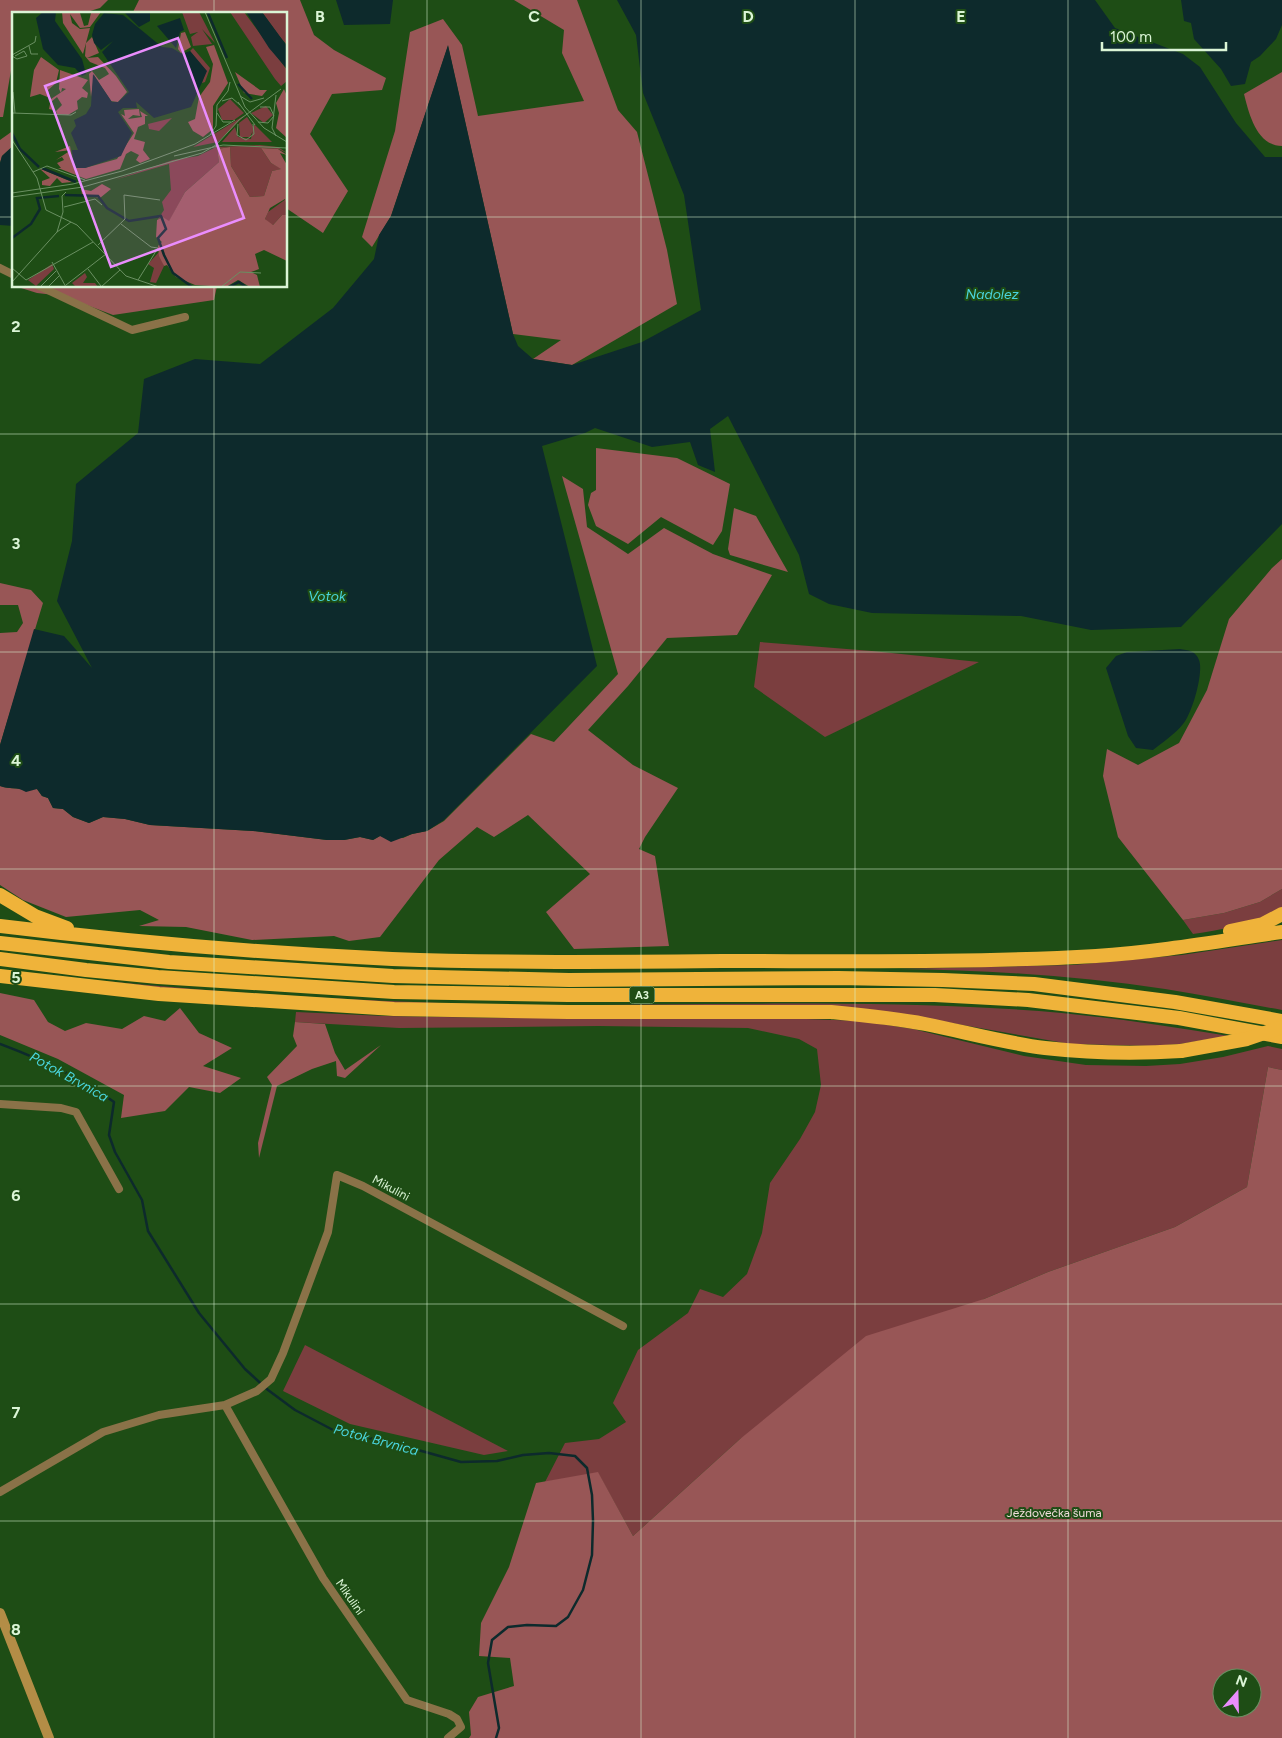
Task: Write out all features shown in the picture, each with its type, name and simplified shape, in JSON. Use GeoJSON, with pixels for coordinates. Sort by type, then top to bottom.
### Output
{"type":"FeatureCollection","features":[{"type":"Feature","properties":{"kind":"highway"},"geometry":{"type":"LineString","coordinates":[[0,895],[42,919],[64,927],[119,940]]}},
{"type":"Feature","properties":{"kind":"highway"},"geometry":{"type":"LineString","coordinates":[[1165,949],[1178,940],[1263,924],[1282,914]]}},
{"type":"Feature","properties":{"kind":"highway"},"geometry":{"type":"LineString","coordinates":[[0,926],[119,940],[260,951],[394,959],[574,962],[1024,959],[1100,956],[1165,949],[1282,932]]}},
{"type":"Feature","properties":{"kind":"highway","name":"A3"},"geometry":{"type":"LineString","coordinates":[[0,944],[169,962],[393,976],[560,980],[838,978],[1034,984],[1184,1004],[1282,1021]]}},
{"type":"Feature","properties":{"kind":"highway","name":"A3"},"geometry":{"type":"LineString","coordinates":[[0,960],[158,977],[394,992],[568,995],[935,995],[1028,1000],[1170,1017],[1282,1037]]}},
{"type":"Feature","properties":{"kind":"highway"},"geometry":{"type":"LineString","coordinates":[[0,976],[159,994],[394,1009],[549,1012],[831,1012],[922,1024],[1042,1048],[1099,1053],[1131,1054],[1181,1051],[1247,1039],[1282,1028]]}},
{"type":"Feature","properties":{"kind":"main road"},"geometry":{"type":"LineString","coordinates":[[0,1614],[49,1738]]}},
{"type":"Feature","properties":{"kind":"street"},"geometry":{"type":"LineString","coordinates":[[0,268],[12,274]]}},
{"type":"Feature","properties":{"kind":"street"},"geometry":{"type":"LineString","coordinates":[[43,288],[132,330],[185,317]]}},
{"type":"Feature","properties":{"kind":"street"},"geometry":{"type":"LineString","coordinates":[[0,1104],[61,1108],[76,1112],[119,1189]]}},
{"type":"Feature","properties":{"kind":"street","name":"Mikulini"},"geometry":{"type":"LineString","coordinates":[[448,1738],[461,1727],[457,1719],[449,1714],[407,1700],[323,1578],[225,1405],[258,1391],[271,1379],[283,1353],[328,1232],[337,1175],[363,1186],[624,1326]]}},
{"type":"Feature","properties":{"kind":"street"},"geometry":{"type":"LineString","coordinates":[[0,1492],[103,1432],[159,1415],[225,1405]]}},
{"type":"Feature","properties":{"kind":"shaded area"},"geometry":{"type":"Polygon","coordinates":[[[760,642],[979,662],[825,737],[754,687],[760,642]]]}},
{"type":"Feature","properties":{"kind":"shaded area"},"geometry":{"type":"Polygon","coordinates":[[[1282,889],[1282,907],[1250,922],[1193,934],[1183,920],[1224,913],[1260,902],[1282,889]]]}},
{"type":"Feature","properties":{"kind":"shaded area"},"geometry":{"type":"Polygon","coordinates":[[[1282,940],[1282,1010],[1132,984],[999,972],[899,969],[1073,965],[1182,955],[1282,940]]]}},
{"type":"Feature","properties":{"kind":"shaded area"},"geometry":{"type":"Polygon","coordinates":[[[104,981],[213,991],[430,1003],[950,1006],[1064,1013],[1229,1036],[1180,1044],[1153,1046],[1070,1044],[900,1014],[397,1004],[190,991],[104,981]]]}},
{"type":"Feature","properties":{"kind":"shaded area"},"geometry":{"type":"Polygon","coordinates":[[[296,1012],[505,1018],[779,1018],[862,1021],[913,1029],[1024,1056],[1086,1065],[1146,1066],[1180,1064],[1223,1057],[1268,1046],[1282,1049],[1282,1070],[1268,1067],[1247,1187],[1175,1227],[1048,1272],[984,1299],[740,1439],[633,1536],[598,1473],[545,1482],[565,1443],[599,1439],[626,1422],[613,1403],[638,1350],[688,1313],[700,1289],[723,1297],[747,1274],[762,1233],[770,1183],[800,1139],[815,1112],[821,1085],[817,1049],[799,1039],[748,1028],[599,1026],[399,1028],[295,1022],[296,1012]]]}},
{"type":"Feature","properties":{"kind":"shaded area"},"geometry":{"type":"Polygon","coordinates":[[[305,1345],[508,1451],[484,1455],[350,1424],[283,1391],[305,1345]]]}},
{"type":"Feature","properties":{"kind":"green space"},"geometry":{"type":"Polygon","coordinates":[[[0,0],[108,0],[100,8],[87,12],[12,12],[12,65],[3,117],[0,117],[0,0]]]}},
{"type":"Feature","properties":{"kind":"green space"},"geometry":{"type":"Polygon","coordinates":[[[139,0],[300,0],[314,35],[334,50],[386,78],[382,90],[332,94],[310,134],[348,191],[323,233],[288,209],[288,12],[133,12],[139,0]]]}},
{"type":"Feature","properties":{"kind":"green space"},"geometry":{"type":"Polygon","coordinates":[[[514,0],[577,0],[618,110],[637,132],[667,250],[677,304],[572,365],[533,359],[561,340],[513,334],[448,46],[391,216],[372,247],[362,237],[395,131],[410,32],[443,19],[462,45],[478,116],[584,101],[562,53],[564,30],[514,0]]]}},
{"type":"Feature","properties":{"kind":"green space"},"geometry":{"type":"Polygon","coordinates":[[[1282,72],[1282,146],[1273,145],[1260,135],[1252,119],[1244,94],[1282,72]]]}},
{"type":"Feature","properties":{"kind":"green space"},"geometry":{"type":"Polygon","coordinates":[[[12,131],[12,147],[2,156],[0,163],[0,140],[12,131]]]}},
{"type":"Feature","properties":{"kind":"green space"},"geometry":{"type":"Polygon","coordinates":[[[21,288],[217,288],[214,300],[113,315],[63,296],[37,293],[21,288]]]}},
{"type":"Feature","properties":{"kind":"green space"},"geometry":{"type":"Polygon","coordinates":[[[596,448],[677,458],[730,484],[722,531],[713,545],[661,517],[628,544],[596,526],[588,505],[591,493],[596,490],[596,448]]]}},
{"type":"Feature","properties":{"kind":"green space"},"geometry":{"type":"Polygon","coordinates":[[[562,476],[583,489],[587,527],[628,554],[664,528],[713,554],[772,575],[737,635],[667,638],[628,686],[588,730],[633,765],[678,788],[639,849],[655,856],[669,946],[574,949],[546,912],[590,874],[528,815],[494,837],[477,827],[439,860],[380,937],[349,941],[334,936],[252,940],[186,927],[139,926],[159,920],[140,910],[66,917],[23,900],[0,885],[0,786],[37,789],[42,796],[48,798],[53,808],[63,809],[73,817],[89,823],[103,817],[125,819],[150,825],[253,831],[327,840],[344,840],[360,837],[373,840],[380,836],[403,838],[427,831],[444,821],[531,734],[554,742],[618,674],[562,476]]]}},
{"type":"Feature","properties":{"kind":"green space"},"geometry":{"type":"Polygon","coordinates":[[[734,508],[756,516],[788,572],[730,555],[728,549],[734,508]]]}},
{"type":"Feature","properties":{"kind":"green space"},"geometry":{"type":"Polygon","coordinates":[[[1282,559],[1282,889],[1260,902],[1224,913],[1183,920],[1118,837],[1103,776],[1107,749],[1138,765],[1179,743],[1207,690],[1229,619],[1272,568],[1282,559]]]}},
{"type":"Feature","properties":{"kind":"green space"},"geometry":{"type":"Polygon","coordinates":[[[0,583],[31,590],[43,603],[0,745],[0,633],[17,632],[23,623],[18,605],[0,605],[0,583]]]}},
{"type":"Feature","properties":{"kind":"green space"},"geometry":{"type":"Polygon","coordinates":[[[0,993],[34,1000],[48,1022],[65,1031],[86,1023],[122,1029],[144,1016],[165,1021],[180,1008],[199,1033],[232,1048],[203,1066],[241,1078],[220,1093],[189,1087],[165,1111],[121,1118],[124,1095],[58,1059],[0,1035],[0,993]]]}},
{"type":"Feature","properties":{"kind":"green space"},"geometry":{"type":"Polygon","coordinates":[[[295,1022],[325,1024],[335,1053],[345,1070],[381,1045],[345,1078],[337,1076],[336,1061],[312,1069],[277,1086],[259,1158],[258,1143],[272,1085],[267,1077],[297,1046],[293,1036],[295,1022]]]}},
{"type":"Feature","properties":{"kind":"green space","name":"Ježdovečka šuma"},"geometry":{"type":"Polygon","coordinates":[[[1268,1067],[1282,1070],[1282,1738],[469,1738],[471,1735],[469,1712],[478,1697],[514,1686],[510,1658],[479,1656],[481,1623],[509,1567],[536,1483],[598,1472],[633,1536],[740,1439],[866,1336],[984,1299],[1048,1272],[1175,1227],[1247,1187],[1268,1067]]]}},
{"type":"Feature","properties":{"kind":"water"},"geometry":{"type":"Polygon","coordinates":[[[336,0],[393,0],[390,24],[344,25],[336,0]]]}},
{"type":"Feature","properties":{"kind":"water"},"geometry":{"type":"Polygon","coordinates":[[[617,0],[1095,0],[1115,28],[1183,54],[1200,67],[1236,123],[1265,157],[1282,157],[1282,524],[1181,627],[1091,630],[1021,616],[872,613],[829,604],[809,594],[799,555],[728,416],[710,429],[715,472],[698,465],[690,442],[652,447],[595,428],[585,433],[542,446],[597,666],[444,820],[427,831],[412,834],[391,842],[380,836],[373,840],[360,837],[344,840],[327,840],[253,831],[150,825],[125,819],[103,817],[89,823],[73,817],[63,809],[53,808],[48,798],[42,796],[37,789],[26,792],[0,786],[0,745],[34,629],[64,636],[92,668],[57,601],[72,541],[76,484],[138,433],[144,379],[195,359],[260,364],[333,308],[374,259],[379,235],[391,216],[448,45],[513,334],[518,346],[533,359],[572,365],[642,342],[701,310],[684,195],[643,93],[636,35],[617,0]]]}},
{"type":"Feature","properties":{"kind":"water"},"geometry":{"type":"Polygon","coordinates":[[[1181,0],[1282,0],[1282,25],[1276,39],[1260,56],[1251,62],[1245,84],[1231,86],[1221,69],[1194,39],[1191,23],[1184,21],[1181,0]]]}},
{"type":"Feature","properties":{"kind":"water"},"geometry":{"type":"Polygon","coordinates":[[[12,147],[12,226],[0,225],[0,163],[2,156],[12,147]]]}},
{"type":"Feature","properties":{"kind":"water"},"geometry":{"type":"Polygon","coordinates":[[[1180,649],[1194,653],[1198,657],[1200,666],[1199,683],[1190,711],[1180,728],[1153,750],[1136,748],[1128,736],[1106,668],[1116,656],[1127,652],[1180,649]]]}},
{"type":"Feature","properties":{"kind":"waterway","name":"Potok Brvnica"},"geometry":{"type":"LineString","coordinates":[[0,1044],[59,1069],[87,1084],[114,1102],[109,1135],[115,1152],[142,1200],[148,1231],[199,1313],[245,1369],[268,1390],[295,1410],[335,1431],[393,1443],[461,1462],[497,1461],[523,1455],[549,1453],[575,1456],[587,1468],[592,1495],[592,1555],[583,1590],[568,1617],[556,1626],[527,1625],[508,1627],[492,1640],[488,1663],[499,1728],[496,1738]]}},
{"type":"Feature","properties":{"kind":"water label","name":"Nadolez"},"geometry":{"type":"Point","coordinates":[992,294]}},
{"type":"Feature","properties":{"kind":"water label","name":"Votok"},"geometry":{"type":"Point","coordinates":[327,596]}}]}
